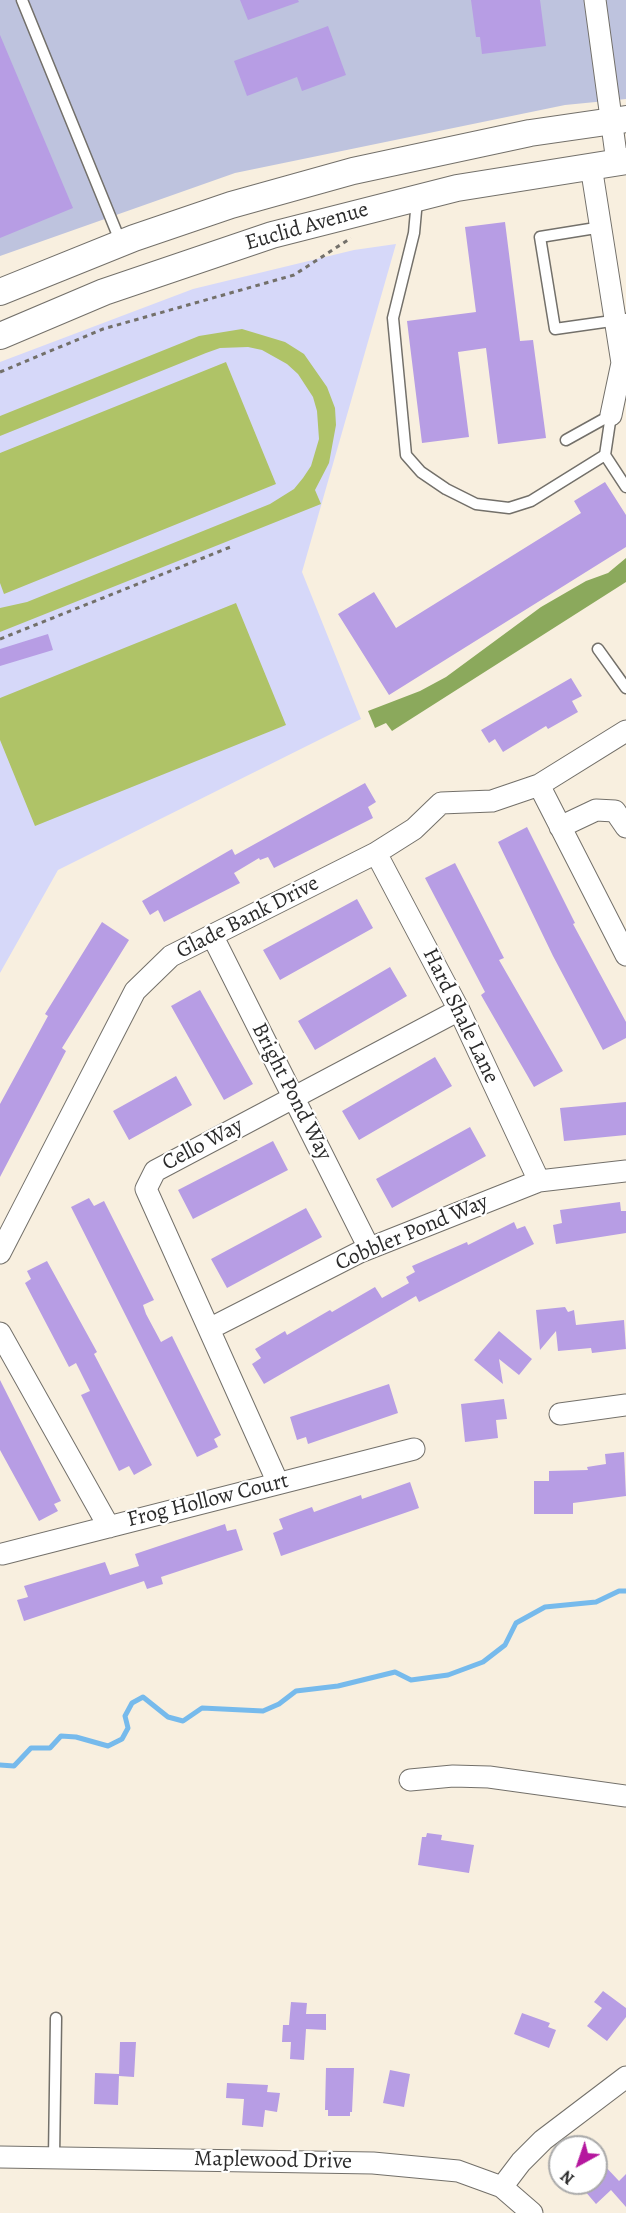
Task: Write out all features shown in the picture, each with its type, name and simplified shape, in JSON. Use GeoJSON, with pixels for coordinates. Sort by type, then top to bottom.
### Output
{"type":"FeatureCollection","features":[{"type":"Feature","properties":{"kind":"street"},"geometry":{"type":"LineString","coordinates":[[595,0],[618,120],[621,161]]}},
{"type":"Feature","properties":{"kind":"street","name":"Euclid Avenue"},"geometry":{"type":"LineString","coordinates":[[0,292],[121,243],[231,205],[352,171],[437,151],[618,120]]}},
{"type":"Feature","properties":{"kind":"street","name":"Euclid Avenue"},"geometry":{"type":"LineString","coordinates":[[0,336],[104,292],[272,235],[417,198],[621,161]]}},
{"type":"Feature","properties":{"kind":"street"},"geometry":{"type":"LineString","coordinates":[[591,166],[620,319],[622,363],[611,415]]}},
{"type":"Feature","properties":{"kind":"street","name":"Glade Bank Drive"},"geometry":{"type":"LineString","coordinates":[[0,1253],[135,991],[171,956],[213,937],[376,853],[414,829],[441,802],[492,801],[539,785],[626,731]]}},
{"type":"Feature","properties":{"kind":"street"},"geometry":{"type":"LineString","coordinates":[[539,785],[626,954]]}},
{"type":"Feature","properties":{"kind":"street"},"geometry":{"type":"LineString","coordinates":[[560,827],[596,810],[615,811],[626,828]]}},
{"type":"Feature","properties":{"kind":"street","name":"Hard Shale Lane"},"geometry":{"type":"LineString","coordinates":[[376,853],[459,1010],[539,1181]]}},
{"type":"Feature","properties":{"kind":"street","name":"Bright Pond Way"},"geometry":{"type":"LineString","coordinates":[[213,937],[369,1248]]}},
{"type":"Feature","properties":{"kind":"street","name":"Cello Way"},"geometry":{"type":"LineString","coordinates":[[278,1483],[146,1189],[155,1171],[459,1010]]}},
{"type":"Feature","properties":{"kind":"street","name":"Cobbler Pond Way"},"geometry":{"type":"LineString","coordinates":[[209,1329],[369,1248],[539,1181],[626,1171]]}},
{"type":"Feature","properties":{"kind":"street"},"geometry":{"type":"LineString","coordinates":[[0,1333],[109,1527]]}},
{"type":"Feature","properties":{"kind":"street"},"geometry":{"type":"LineString","coordinates":[[560,1414],[626,1405]]}},
{"type":"Feature","properties":{"kind":"street","name":"Frog Hollow Court"},"geometry":{"type":"LineString","coordinates":[[2,1554],[414,1449]]}},
{"type":"Feature","properties":{"kind":"street"},"geometry":{"type":"LineString","coordinates":[[410,1780],[453,1776],[489,1777],[626,1796]]}},
{"type":"Feature","properties":{"kind":"street"},"geometry":{"type":"LineString","coordinates":[[502,2187],[521,2162],[543,2140],[626,2077]]}},
{"type":"Feature","properties":{"kind":"street","name":"Maplewood Drive"},"geometry":{"type":"LineString","coordinates":[[0,2157],[373,2163],[458,2170],[502,2187],[532,2213]]}},
{"type":"Feature","properties":{"kind":"lane"},"geometry":{"type":"LineString","coordinates":[[22,0],[121,243]]}},
{"type":"Feature","properties":{"kind":"lane"},"geometry":{"type":"LineString","coordinates":[[417,198],[414,233],[393,318],[406,455],[421,472],[446,489],[476,504],[509,508],[531,501],[605,455]]}},
{"type":"Feature","properties":{"kind":"lane"},"geometry":{"type":"LineString","coordinates":[[602,227],[540,237],[555,330],[620,319]]}},
{"type":"Feature","properties":{"kind":"lane"},"geometry":{"type":"LineString","coordinates":[[611,415],[605,455],[626,487]]}},
{"type":"Feature","properties":{"kind":"lane"},"geometry":{"type":"LineString","coordinates":[[566,440],[611,415]]}},
{"type":"Feature","properties":{"kind":"lane"},"geometry":{"type":"LineString","coordinates":[[598,649],[626,688]]}},
{"type":"Feature","properties":{"kind":"lane"},"geometry":{"type":"LineString","coordinates":[[54,2158],[56,2018]]}},
{"type":"Feature","properties":{"kind":"path"},"geometry":{"type":"LineString","coordinates":[[0,372],[103,329],[294,275],[356,236]]}},
{"type":"Feature","properties":{"kind":"path"},"geometry":{"type":"LineString","coordinates":[[0,639],[233,546]]}},
{"type":"Feature","properties":{"kind":"shaded area"},"geometry":{"type":"Polygon","coordinates":[[[0,0],[626,0],[626,99],[565,105],[235,173],[0,256],[0,0]]]}},
{"type":"Feature","properties":{"kind":"shaded area"},"geometry":{"type":"Polygon","coordinates":[[[396,244],[302,572],[361,719],[58,870],[0,973],[0,362],[193,289],[354,250],[396,244]]]}},
{"type":"Feature","properties":{"kind":"green space"},"geometry":{"type":"Polygon","coordinates":[[[242,329],[285,342],[304,354],[327,387],[335,408],[336,425],[329,463],[315,490],[321,504],[0,632],[0,608],[27,602],[270,504],[294,489],[303,478],[311,466],[319,439],[317,411],[313,397],[298,374],[287,364],[262,350],[248,347],[220,348],[206,353],[0,436],[0,416],[199,336],[242,329]]]}},
{"type":"Feature","properties":{"kind":"green space"},"geometry":{"type":"Polygon","coordinates":[[[226,362],[276,484],[4,594],[0,583],[0,453],[226,362]]]}},
{"type":"Feature","properties":{"kind":"green space"},"geometry":{"type":"Polygon","coordinates":[[[626,558],[626,582],[392,731],[386,723],[375,728],[368,711],[420,691],[446,677],[541,607],[586,581],[608,573],[626,558]]]}},
{"type":"Feature","properties":{"kind":"green space"},"geometry":{"type":"Polygon","coordinates":[[[236,603],[286,725],[35,826],[0,740],[0,698],[236,603]]]}},
{"type":"Feature","properties":{"kind":"building"},"geometry":{"type":"Polygon","coordinates":[[[240,0],[298,0],[299,2],[248,20],[240,0]]]}},
{"type":"Feature","properties":{"kind":"building"},"geometry":{"type":"Polygon","coordinates":[[[471,0],[540,0],[546,46],[482,54],[480,37],[476,37],[471,0]]]}},
{"type":"Feature","properties":{"kind":"building"},"geometry":{"type":"Polygon","coordinates":[[[328,26],[346,75],[302,91],[297,77],[247,96],[234,61],[328,26]]]}},
{"type":"Feature","properties":{"kind":"building"},"geometry":{"type":"Polygon","coordinates":[[[0,35],[73,208],[0,238],[0,35]]]}},
{"type":"Feature","properties":{"kind":"building"},"geometry":{"type":"Polygon","coordinates":[[[505,222],[520,341],[533,340],[546,438],[498,444],[486,348],[458,352],[469,437],[422,443],[407,321],[476,312],[465,227],[505,222]]]}},
{"type":"Feature","properties":{"kind":"building"},"geometry":{"type":"Polygon","coordinates":[[[605,482],[626,515],[626,547],[389,695],[338,614],[374,592],[396,628],[581,513],[574,501],[605,482]]]}},
{"type":"Feature","properties":{"kind":"building"},"geometry":{"type":"Polygon","coordinates":[[[48,634],[53,650],[0,666],[0,649],[48,634]]]}},
{"type":"Feature","properties":{"kind":"building"},"geometry":{"type":"Polygon","coordinates":[[[571,678],[582,696],[572,701],[578,712],[548,729],[546,726],[503,752],[495,739],[489,743],[481,730],[571,678]]]}},
{"type":"Feature","properties":{"kind":"building"},"geometry":{"type":"Polygon","coordinates":[[[365,783],[376,802],[368,807],[373,818],[274,868],[268,857],[260,860],[259,858],[234,873],[240,883],[164,922],[158,910],[150,915],[142,901],[232,849],[235,855],[365,783]]]}},
{"type":"Feature","properties":{"kind":"building"},"geometry":{"type":"Polygon","coordinates":[[[527,827],[575,923],[573,924],[626,1022],[626,1038],[603,1050],[553,956],[498,842],[527,827]]]}},
{"type":"Feature","properties":{"kind":"building"},"geometry":{"type":"Polygon","coordinates":[[[455,863],[504,958],[499,960],[563,1071],[534,1087],[481,995],[485,992],[425,878],[455,863]]]}},
{"type":"Feature","properties":{"kind":"building"},"geometry":{"type":"Polygon","coordinates":[[[357,899],[373,928],[280,980],[263,950],[357,899]]]}},
{"type":"Feature","properties":{"kind":"building"},"geometry":{"type":"Polygon","coordinates":[[[102,922],[129,940],[62,1048],[66,1051],[0,1177],[0,1104],[48,1016],[45,1014],[102,922]]]}},
{"type":"Feature","properties":{"kind":"building"},"geometry":{"type":"Polygon","coordinates":[[[390,967],[407,996],[315,1050],[298,1021],[390,967]]]}},
{"type":"Feature","properties":{"kind":"building"},"geometry":{"type":"Polygon","coordinates":[[[200,990],[253,1084],[224,1100],[171,1006],[200,990]]]}},
{"type":"Feature","properties":{"kind":"building"},"geometry":{"type":"Polygon","coordinates":[[[435,1057],[452,1086],[359,1140],[342,1111],[435,1057]]]}},
{"type":"Feature","properties":{"kind":"building"},"geometry":{"type":"Polygon","coordinates":[[[176,1076],[192,1105],[129,1140],[113,1111],[176,1076]]]}},
{"type":"Feature","properties":{"kind":"building"},"geometry":{"type":"Polygon","coordinates":[[[626,1102],[626,1135],[564,1141],[560,1108],[626,1102]]]}},
{"type":"Feature","properties":{"kind":"building"},"geometry":{"type":"Polygon","coordinates":[[[470,1127],[486,1156],[392,1208],[376,1179],[470,1127]]]}},
{"type":"Feature","properties":{"kind":"building"},"geometry":{"type":"Polygon","coordinates":[[[273,1141],[288,1170],[193,1219],[178,1190],[273,1141]]]}},
{"type":"Feature","properties":{"kind":"building"},"geometry":{"type":"Polygon","coordinates":[[[89,1198],[94,1206],[104,1201],[154,1300],[143,1305],[146,1314],[161,1342],[172,1336],[221,1435],[214,1439],[218,1447],[197,1457],[71,1207],[89,1198]]]}},
{"type":"Feature","properties":{"kind":"building"},"geometry":{"type":"Polygon","coordinates":[[[620,1202],[621,1211],[626,1211],[626,1233],[556,1244],[553,1225],[562,1223],[560,1210],[620,1202]]]}},
{"type":"Feature","properties":{"kind":"building"},"geometry":{"type":"Polygon","coordinates":[[[306,1208],[322,1237],[227,1288],[211,1259],[306,1208]]]}},
{"type":"Feature","properties":{"kind":"building"},"geometry":{"type":"Polygon","coordinates":[[[514,1222],[517,1229],[525,1226],[534,1244],[419,1302],[416,1296],[264,1384],[252,1364],[261,1358],[255,1349],[285,1331],[287,1335],[375,1287],[382,1298],[409,1283],[406,1277],[415,1272],[412,1266],[467,1242],[468,1245],[514,1222]]]}},
{"type":"Feature","properties":{"kind":"building"},"geometry":{"type":"Polygon","coordinates":[[[47,1261],[97,1352],[94,1354],[152,1465],[134,1475],[129,1466],[119,1471],[81,1395],[90,1391],[76,1363],[69,1367],[25,1283],[31,1279],[27,1271],[47,1261]]]}},
{"type":"Feature","properties":{"kind":"building"},"geometry":{"type":"Polygon","coordinates":[[[565,1307],[568,1312],[574,1310],[576,1325],[624,1320],[626,1349],[592,1353],[591,1348],[558,1351],[556,1331],[540,1350],[536,1310],[565,1307]]]}},
{"type":"Feature","properties":{"kind":"building"},"geometry":{"type":"Polygon","coordinates":[[[499,1331],[532,1359],[519,1375],[499,1359],[503,1384],[474,1360],[499,1331]]]}},
{"type":"Feature","properties":{"kind":"building"},"geometry":{"type":"Polygon","coordinates":[[[0,1380],[61,1501],[54,1504],[58,1511],[39,1521],[0,1450],[0,1380]]]}},
{"type":"Feature","properties":{"kind":"building"},"geometry":{"type":"Polygon","coordinates":[[[389,1384],[398,1413],[308,1444],[306,1437],[297,1440],[290,1417],[389,1384]]]}},
{"type":"Feature","properties":{"kind":"building"},"geometry":{"type":"Polygon","coordinates":[[[504,1399],[507,1419],[496,1420],[498,1438],[465,1442],[461,1404],[504,1399]]]}},
{"type":"Feature","properties":{"kind":"building"},"geometry":{"type":"Polygon","coordinates":[[[624,1452],[626,1496],[573,1503],[573,1514],[534,1514],[534,1481],[549,1481],[549,1471],[588,1470],[587,1467],[606,1464],[605,1454],[624,1452]]]}},
{"type":"Feature","properties":{"kind":"building"},"geometry":{"type":"Polygon","coordinates":[[[410,1482],[419,1508],[281,1556],[273,1533],[283,1529],[279,1519],[312,1507],[314,1512],[361,1495],[362,1499],[410,1482]]]}},
{"type":"Feature","properties":{"kind":"building"},"geometry":{"type":"Polygon","coordinates":[[[225,1524],[227,1531],[236,1529],[243,1550],[161,1577],[163,1584],[147,1589],[144,1581],[24,1621],[17,1600],[28,1597],[24,1586],[105,1562],[110,1575],[139,1566],[135,1554],[225,1524]]]}},
{"type":"Feature","properties":{"kind":"building"},"geometry":{"type":"Polygon","coordinates":[[[427,1833],[442,1835],[441,1840],[474,1845],[469,1873],[418,1865],[422,1837],[426,1837],[427,1833]]]}},
{"type":"Feature","properties":{"kind":"building"},"geometry":{"type":"Polygon","coordinates":[[[603,1991],[626,2008],[626,2017],[607,2041],[587,2026],[602,2008],[594,2002],[603,1991]]]}},
{"type":"Feature","properties":{"kind":"building"},"geometry":{"type":"Polygon","coordinates":[[[291,2002],[307,2003],[306,2014],[326,2014],[326,2030],[306,2029],[304,2060],[290,2059],[291,2042],[282,2042],[283,2025],[289,2025],[291,2002]]]}},
{"type":"Feature","properties":{"kind":"building"},"geometry":{"type":"Polygon","coordinates":[[[522,2013],[550,2023],[548,2027],[556,2030],[549,2048],[514,2034],[522,2013]]]}},
{"type":"Feature","properties":{"kind":"building"},"geometry":{"type":"Polygon","coordinates":[[[120,2042],[136,2042],[134,2077],[119,2076],[118,2105],[94,2104],[95,2073],[119,2074],[120,2042]]]}},
{"type":"Feature","properties":{"kind":"building"},"geometry":{"type":"Polygon","coordinates":[[[326,2068],[354,2068],[350,2116],[328,2116],[328,2110],[325,2110],[326,2068]]]}},
{"type":"Feature","properties":{"kind":"building"},"geometry":{"type":"Polygon","coordinates":[[[390,2070],[410,2074],[404,2107],[383,2103],[390,2070]]]}},
{"type":"Feature","properties":{"kind":"building"},"geometry":{"type":"Polygon","coordinates":[[[227,2083],[268,2085],[267,2092],[280,2093],[277,2112],[265,2110],[263,2127],[242,2125],[244,2099],[226,2098],[227,2083]]]}},
{"type":"Feature","properties":{"kind":"building"},"geometry":{"type":"Polygon","coordinates":[[[608,2169],[619,2181],[626,2174],[626,2207],[611,2190],[608,2193],[608,2169]]]}},
{"type":"Feature","properties":{"kind":"building"},"geometry":{"type":"Polygon","coordinates":[[[588,2195],[606,2195],[596,2204],[588,2195]]]}},
{"type":"Feature","properties":{"kind":"waterway"},"geometry":{"type":"LineString","coordinates":[[0,1765],[14,1766],[31,1748],[50,1748],[61,1736],[76,1737],[108,1746],[122,1739],[128,1728],[125,1716],[132,1703],[143,1697],[168,1717],[183,1721],[202,1708],[263,1711],[279,1704],[296,1691],[338,1686],[395,1672],[411,1680],[448,1675],[483,1662],[505,1645],[516,1623],[545,1607],[596,1602],[619,1591],[626,1591]]}}]}
